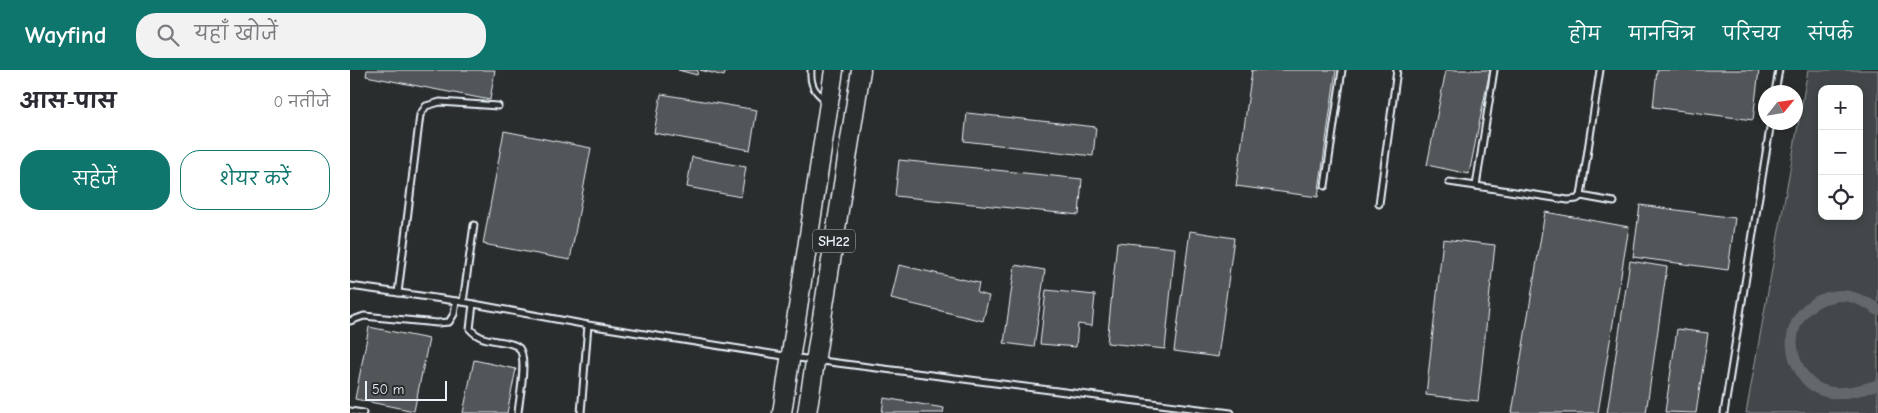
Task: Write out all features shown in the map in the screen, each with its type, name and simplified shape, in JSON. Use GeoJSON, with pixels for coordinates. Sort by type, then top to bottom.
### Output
{"type":"FeatureCollection","features":[{"type":"Feature","properties":{"kind":"highway","name":"SH22"},"geometry":{"type":"LineString","coordinates":[[782,413],[834,70]]}},
{"type":"Feature","properties":{"kind":"highway","name":"SH22"},"geometry":{"type":"LineString","coordinates":[[807,413],[861,70]]}},
{"type":"Feature","properties":{"kind":"highway"},"geometry":{"type":"LineString","coordinates":[[821,148],[848,152]]}},
{"type":"Feature","properties":{"kind":"lane"},"geometry":{"type":"LineString","coordinates":[[811,70],[812,87],[819,96],[828,102]]}},
{"type":"Feature","properties":{"kind":"lane"},"geometry":{"type":"LineString","coordinates":[[1325,186],[1342,70]]}},
{"type":"Feature","properties":{"kind":"lane"},"geometry":{"type":"LineString","coordinates":[[1379,204],[1397,70]]}},
{"type":"Feature","properties":{"kind":"lane"},"geometry":{"type":"LineString","coordinates":[[1476,186],[1494,70]]}},
{"type":"Feature","properties":{"kind":"lane"},"geometry":{"type":"LineString","coordinates":[[1581,196],[1600,70]]}},
{"type":"Feature","properties":{"kind":"lane"},"geometry":{"type":"LineString","coordinates":[[1777,85],[1779,70]]}},
{"type":"Feature","properties":{"kind":"lane"},"geometry":{"type":"LineString","coordinates":[[398,293],[420,115],[426,106],[440,102],[498,106]]}},
{"type":"Feature","properties":{"kind":"lane"},"geometry":{"type":"LineString","coordinates":[[1724,413],[1770,130]]}},
{"type":"Feature","properties":{"kind":"lane"},"geometry":{"type":"LineString","coordinates":[[1449,182],[1568,200],[1577,199],[1581,196],[1614,202]]}},
{"type":"Feature","properties":{"kind":"lane"},"geometry":{"type":"LineString","coordinates":[[463,302],[474,225]]}},
{"type":"Feature","properties":{"kind":"lane"},"geometry":{"type":"LineString","coordinates":[[350,286],[463,302],[588,325],[790,357],[1231,413]]}},
{"type":"Feature","properties":{"kind":"lane"},"geometry":{"type":"LineString","coordinates":[[350,321],[364,316],[437,323],[449,322],[454,314],[456,301]]}},
{"type":"Feature","properties":{"kind":"lane"},"geometry":{"type":"LineString","coordinates":[[473,304],[470,329],[476,336],[509,343],[519,348],[523,357],[518,413]]}},
{"type":"Feature","properties":{"kind":"lane"},"geometry":{"type":"LineString","coordinates":[[581,413],[588,325]]}},
{"type":"Feature","properties":{"kind":"lane"},"geometry":{"type":"LineString","coordinates":[[350,411],[362,413]]}},
{"type":"Feature","properties":{"kind":"shaded area"},"geometry":{"type":"Polygon","coordinates":[[[1808,70],[1878,70],[1878,413],[1746,413],[1797,130],[1803,130],[1803,98],[1808,70]]]}},
{"type":"Feature","properties":{"kind":"building"},"geometry":{"type":"Polygon","coordinates":[[[367,70],[495,70],[490,100],[366,76],[367,70]]]}},
{"type":"Feature","properties":{"kind":"building"},"geometry":{"type":"Polygon","coordinates":[[[678,70],[698,70],[697,75],[678,70]]]}},
{"type":"Feature","properties":{"kind":"building"},"geometry":{"type":"Polygon","coordinates":[[[700,70],[726,70],[724,76],[700,70]]]}},
{"type":"Feature","properties":{"kind":"building"},"geometry":{"type":"Polygon","coordinates":[[[1252,70],[1336,70],[1318,197],[1236,186],[1252,70]]]}},
{"type":"Feature","properties":{"kind":"building"},"geometry":{"type":"Polygon","coordinates":[[[1446,70],[1490,70],[1469,174],[1427,165],[1446,70]]]}},
{"type":"Feature","properties":{"kind":"building"},"geometry":{"type":"Polygon","coordinates":[[[1657,70],[1759,70],[1753,120],[1653,107],[1657,70]]]}},
{"type":"Feature","properties":{"kind":"building"},"geometry":{"type":"Polygon","coordinates":[[[661,94],[757,110],[750,150],[654,133],[661,94]]]}},
{"type":"Feature","properties":{"kind":"building"},"geometry":{"type":"Polygon","coordinates":[[[967,113],[1096,127],[1093,156],[964,141],[967,113]]]}},
{"type":"Feature","properties":{"kind":"building"},"geometry":{"type":"Polygon","coordinates":[[[504,131],[591,148],[570,260],[483,244],[504,131]]]}},
{"type":"Feature","properties":{"kind":"building"},"geometry":{"type":"Polygon","coordinates":[[[692,157],[746,167],[741,197],[687,187],[692,157]]]}},
{"type":"Feature","properties":{"kind":"building"},"geometry":{"type":"Polygon","coordinates":[[[899,160],[1082,179],[1079,215],[895,196],[899,160]]]}},
{"type":"Feature","properties":{"kind":"building"},"geometry":{"type":"Polygon","coordinates":[[[1640,205],[1735,218],[1728,270],[1633,257],[1640,205]]]}},
{"type":"Feature","properties":{"kind":"building"},"geometry":{"type":"Polygon","coordinates":[[[1545,212],[1629,227],[1598,413],[1512,413],[1545,212]]]}},
{"type":"Feature","properties":{"kind":"building"},"geometry":{"type":"Polygon","coordinates":[[[1190,231],[1234,238],[1218,357],[1174,351],[1190,231]]]}},
{"type":"Feature","properties":{"kind":"building"},"geometry":{"type":"Polygon","coordinates":[[[1443,239],[1495,245],[1478,401],[1426,395],[1443,239]]]}},
{"type":"Feature","properties":{"kind":"building"},"geometry":{"type":"Polygon","coordinates":[[[1117,242],[1175,248],[1165,349],[1107,343],[1117,242]]]}},
{"type":"Feature","properties":{"kind":"building"},"geometry":{"type":"Polygon","coordinates":[[[1630,261],[1667,267],[1646,413],[1607,413],[1630,261]]]}},
{"type":"Feature","properties":{"kind":"building"},"geometry":{"type":"Polygon","coordinates":[[[899,265],[979,283],[977,293],[989,296],[983,321],[891,299],[899,265]]]}},
{"type":"Feature","properties":{"kind":"building"},"geometry":{"type":"Polygon","coordinates":[[[1015,265],[1045,270],[1034,347],[1004,343],[1015,265]]]}},
{"type":"Feature","properties":{"kind":"building"},"geometry":{"type":"Polygon","coordinates":[[[1046,290],[1095,295],[1092,326],[1078,324],[1076,347],[1040,344],[1046,290]]]}},
{"type":"Feature","properties":{"kind":"building"},"geometry":{"type":"Polygon","coordinates":[[[369,327],[429,339],[414,411],[355,399],[369,327]]]}},
{"type":"Feature","properties":{"kind":"building"},"geometry":{"type":"Polygon","coordinates":[[[1677,329],[1708,333],[1696,413],[1665,412],[1677,329]]]}},
{"type":"Feature","properties":{"kind":"building"},"geometry":{"type":"Polygon","coordinates":[[[474,360],[516,369],[507,413],[463,413],[474,360]]]}},
{"type":"Feature","properties":{"kind":"building"},"geometry":{"type":"Polygon","coordinates":[[[884,398],[944,408],[943,413],[882,413],[884,398]]]}},
{"type":"Feature","properties":{"kind":"waterway"},"geometry":{"type":"LineString","coordinates":[[1878,310],[1852,297],[1840,295],[1822,299],[1811,305],[1796,323],[1792,346],[1802,374],[1808,381],[1820,389],[1841,393],[1878,385]]}}]}
